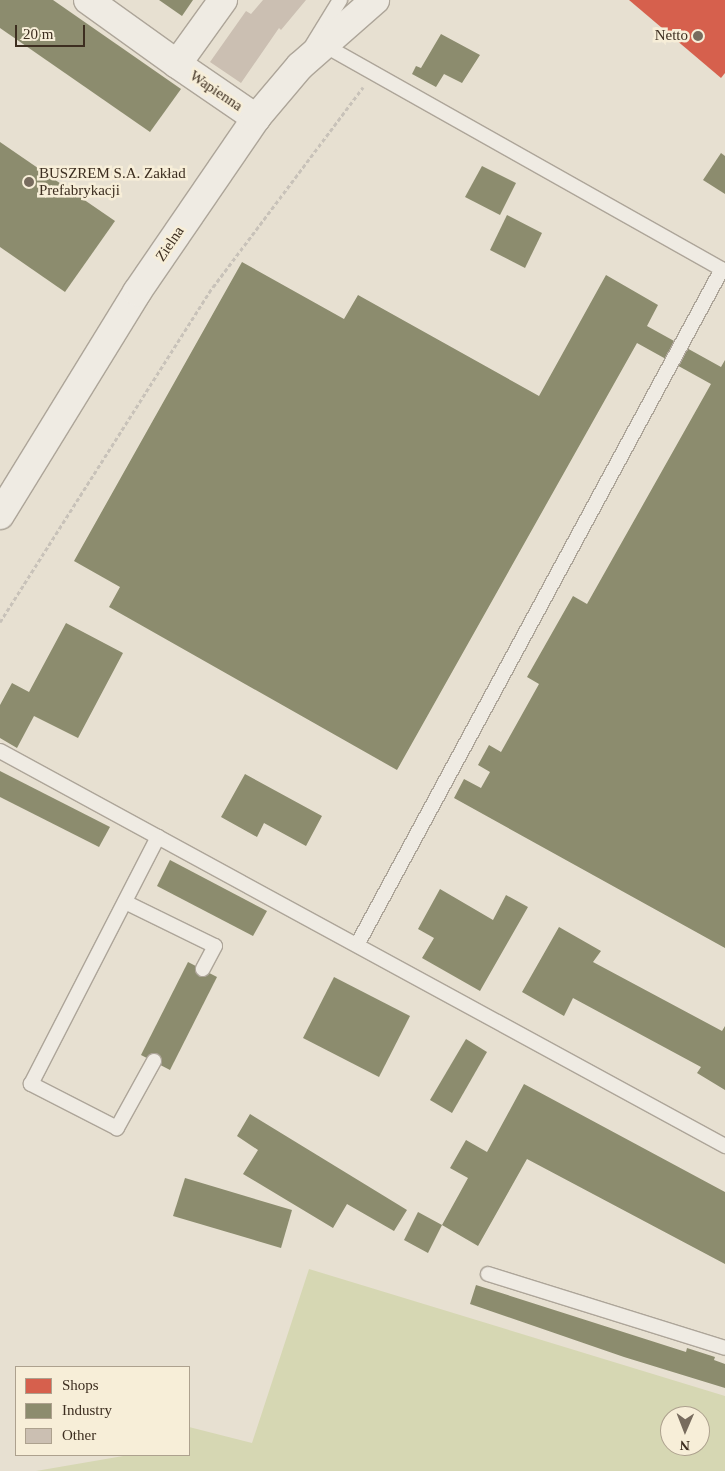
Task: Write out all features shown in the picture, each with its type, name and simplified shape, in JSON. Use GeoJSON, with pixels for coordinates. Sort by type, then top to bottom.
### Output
{"type":"FeatureCollection","features":[{"type":"Feature","properties":{"kind":"street","name":"Wapienna"},"geometry":{"type":"LineString","coordinates":[[88,0],[256,118]]}},
{"type":"Feature","properties":{"kind":"street","name":"Wapienna"},"geometry":{"type":"LineString","coordinates":[[177,64],[222,0]]}},
{"type":"Feature","properties":{"kind":"street","name":"Zielna"},"geometry":{"type":"LineString","coordinates":[[0,515],[137,292],[256,118],[300,66],[375,0]]}},
{"type":"Feature","properties":{"kind":"lane"},"geometry":{"type":"LineString","coordinates":[[300,66],[334,6],[340,0]]}},
{"type":"Feature","properties":{"kind":"lane"},"geometry":{"type":"LineString","coordinates":[[324,45],[724,270],[357,946]]}},
{"type":"Feature","properties":{"kind":"lane"},"geometry":{"type":"LineString","coordinates":[[0,751],[725,1146]]}},
{"type":"Feature","properties":{"kind":"lane"},"geometry":{"type":"LineString","coordinates":[[154,1061],[117,1128],[31,1084],[158,838]]}},
{"type":"Feature","properties":{"kind":"lane"},"geometry":{"type":"LineString","coordinates":[[125,902],[215,946],[203,970]]}},
{"type":"Feature","properties":{"kind":"lane"},"geometry":{"type":"LineString","coordinates":[[488,1274],[725,1348]]}},
{"type":"Feature","properties":{"kind":"path"},"geometry":{"type":"LineString","coordinates":[[0,622],[213,287],[373,74]]}},
{"type":"Feature","properties":{"kind":"green space"},"geometry":{"type":"Polygon","coordinates":[[[309,1269],[725,1396],[725,1471],[36,1471],[123,1456],[190,1456],[190,1427],[252,1443],[309,1269]]]}},
{"type":"Feature","properties":{"kind":"building: Shops","name":"Netto"},"geometry":{"type":"Polygon","coordinates":[[[629,0],[725,0],[725,73],[721,78],[629,0]]]}},
{"type":"Feature","properties":{"kind":"building: Industry"},"geometry":{"type":"Polygon","coordinates":[[[0,0],[53,0],[181,89],[150,132],[0,28],[0,0]]]}},
{"type":"Feature","properties":{"kind":"building: Industry"},"geometry":{"type":"Polygon","coordinates":[[[159,0],[193,0],[182,16],[159,0]]]}},
{"type":"Feature","properties":{"kind":"building: Industry"},"geometry":{"type":"Polygon","coordinates":[[[441,34],[480,55],[462,83],[444,74],[436,87],[412,74],[416,66],[421,68],[441,34]]]}},
{"type":"Feature","properties":{"kind":"building: Industry","name":"BUSZREM S.A. Zakład Prefabrykacji"},"geometry":{"type":"Polygon","coordinates":[[[0,142],[115,221],[65,292],[0,247],[0,142]]]}},
{"type":"Feature","properties":{"kind":"building: Industry"},"geometry":{"type":"Polygon","coordinates":[[[721,153],[725,156],[725,194],[703,180],[721,153]]]}},
{"type":"Feature","properties":{"kind":"building: Industry"},"geometry":{"type":"Polygon","coordinates":[[[482,166],[516,183],[500,215],[465,197],[482,166]]]}},
{"type":"Feature","properties":{"kind":"building: Industry"},"geometry":{"type":"Polygon","coordinates":[[[507,215],[542,233],[525,268],[490,250],[507,215]]]}},
{"type":"Feature","properties":{"kind":"building: Industry"},"geometry":{"type":"Polygon","coordinates":[[[242,262],[344,319],[358,295],[539,396],[606,275],[658,305],[647,326],[721,367],[725,360],[725,948],[454,798],[464,779],[481,788],[490,772],[478,765],[489,745],[501,752],[539,684],[527,677],[573,596],[587,604],[711,384],[637,343],[397,770],[109,607],[120,587],[74,561],[242,262]]]}},
{"type":"Feature","properties":{"kind":"building: Industry"},"geometry":{"type":"Polygon","coordinates":[[[66,623],[123,653],[78,738],[34,716],[17,748],[0,738],[0,705],[12,683],[29,692],[66,623]]]}},
{"type":"Feature","properties":{"kind":"building: Industry"},"geometry":{"type":"Polygon","coordinates":[[[0,771],[110,827],[99,847],[0,797],[0,771]]]}},
{"type":"Feature","properties":{"kind":"building: Industry"},"geometry":{"type":"Polygon","coordinates":[[[245,774],[322,816],[306,846],[264,823],[257,837],[221,817],[245,774]]]}},
{"type":"Feature","properties":{"kind":"building: Industry"},"geometry":{"type":"Polygon","coordinates":[[[170,860],[267,911],[253,936],[157,886],[170,860]]]}},
{"type":"Feature","properties":{"kind":"building: Industry"},"geometry":{"type":"Polygon","coordinates":[[[440,889],[493,920],[506,895],[528,907],[480,991],[422,958],[434,938],[418,929],[440,889]]]}},
{"type":"Feature","properties":{"kind":"building: Industry"},"geometry":{"type":"Polygon","coordinates":[[[559,927],[601,951],[593,962],[722,1031],[725,1026],[725,1090],[697,1073],[701,1067],[573,998],[564,1016],[522,992],[559,927]]]}},
{"type":"Feature","properties":{"kind":"building: Industry"},"geometry":{"type":"Polygon","coordinates":[[[188,962],[217,977],[170,1070],[141,1055],[188,962]]]}},
{"type":"Feature","properties":{"kind":"building: Industry"},"geometry":{"type":"Polygon","coordinates":[[[334,977],[410,1016],[379,1077],[303,1038],[334,977]]]}},
{"type":"Feature","properties":{"kind":"building: Industry"},"geometry":{"type":"Polygon","coordinates":[[[466,1039],[487,1052],[452,1113],[430,1100],[466,1039]]]}},
{"type":"Feature","properties":{"kind":"building: Industry"},"geometry":{"type":"Polygon","coordinates":[[[524,1084],[725,1192],[725,1264],[527,1159],[478,1246],[442,1225],[468,1178],[450,1168],[466,1140],[487,1152],[524,1084]]]}},
{"type":"Feature","properties":{"kind":"building: Industry"},"geometry":{"type":"Polygon","coordinates":[[[250,1114],[407,1210],[394,1231],[347,1204],[333,1228],[243,1174],[258,1150],[237,1136],[250,1114]]]}},
{"type":"Feature","properties":{"kind":"building: Industry"},"geometry":{"type":"Polygon","coordinates":[[[185,1178],[292,1210],[281,1248],[173,1216],[185,1178]]]}},
{"type":"Feature","properties":{"kind":"building: Industry"},"geometry":{"type":"Polygon","coordinates":[[[418,1212],[442,1225],[428,1253],[404,1240],[418,1212]]]}},
{"type":"Feature","properties":{"kind":"building: Industry"},"geometry":{"type":"Polygon","coordinates":[[[476,1285],[686,1352],[687,1348],[715,1357],[714,1360],[725,1364],[725,1388],[624,1357],[470,1304],[476,1285]]]}},
{"type":"Feature","properties":{"kind":"building: Other"},"geometry":{"type":"Polygon","coordinates":[[[263,0],[306,0],[281,30],[279,28],[241,83],[210,62],[246,11],[251,14],[263,0]]]}},
{"type":"Feature","properties":{"kind":"place","name":"Netto"},"geometry":{"type":"Point","coordinates":[698,36]}},
{"type":"Feature","properties":{"kind":"place","name":"BUSZREM S.A. Zakład Prefabrykacji"},"geometry":{"type":"Point","coordinates":[29,182]}}]}
